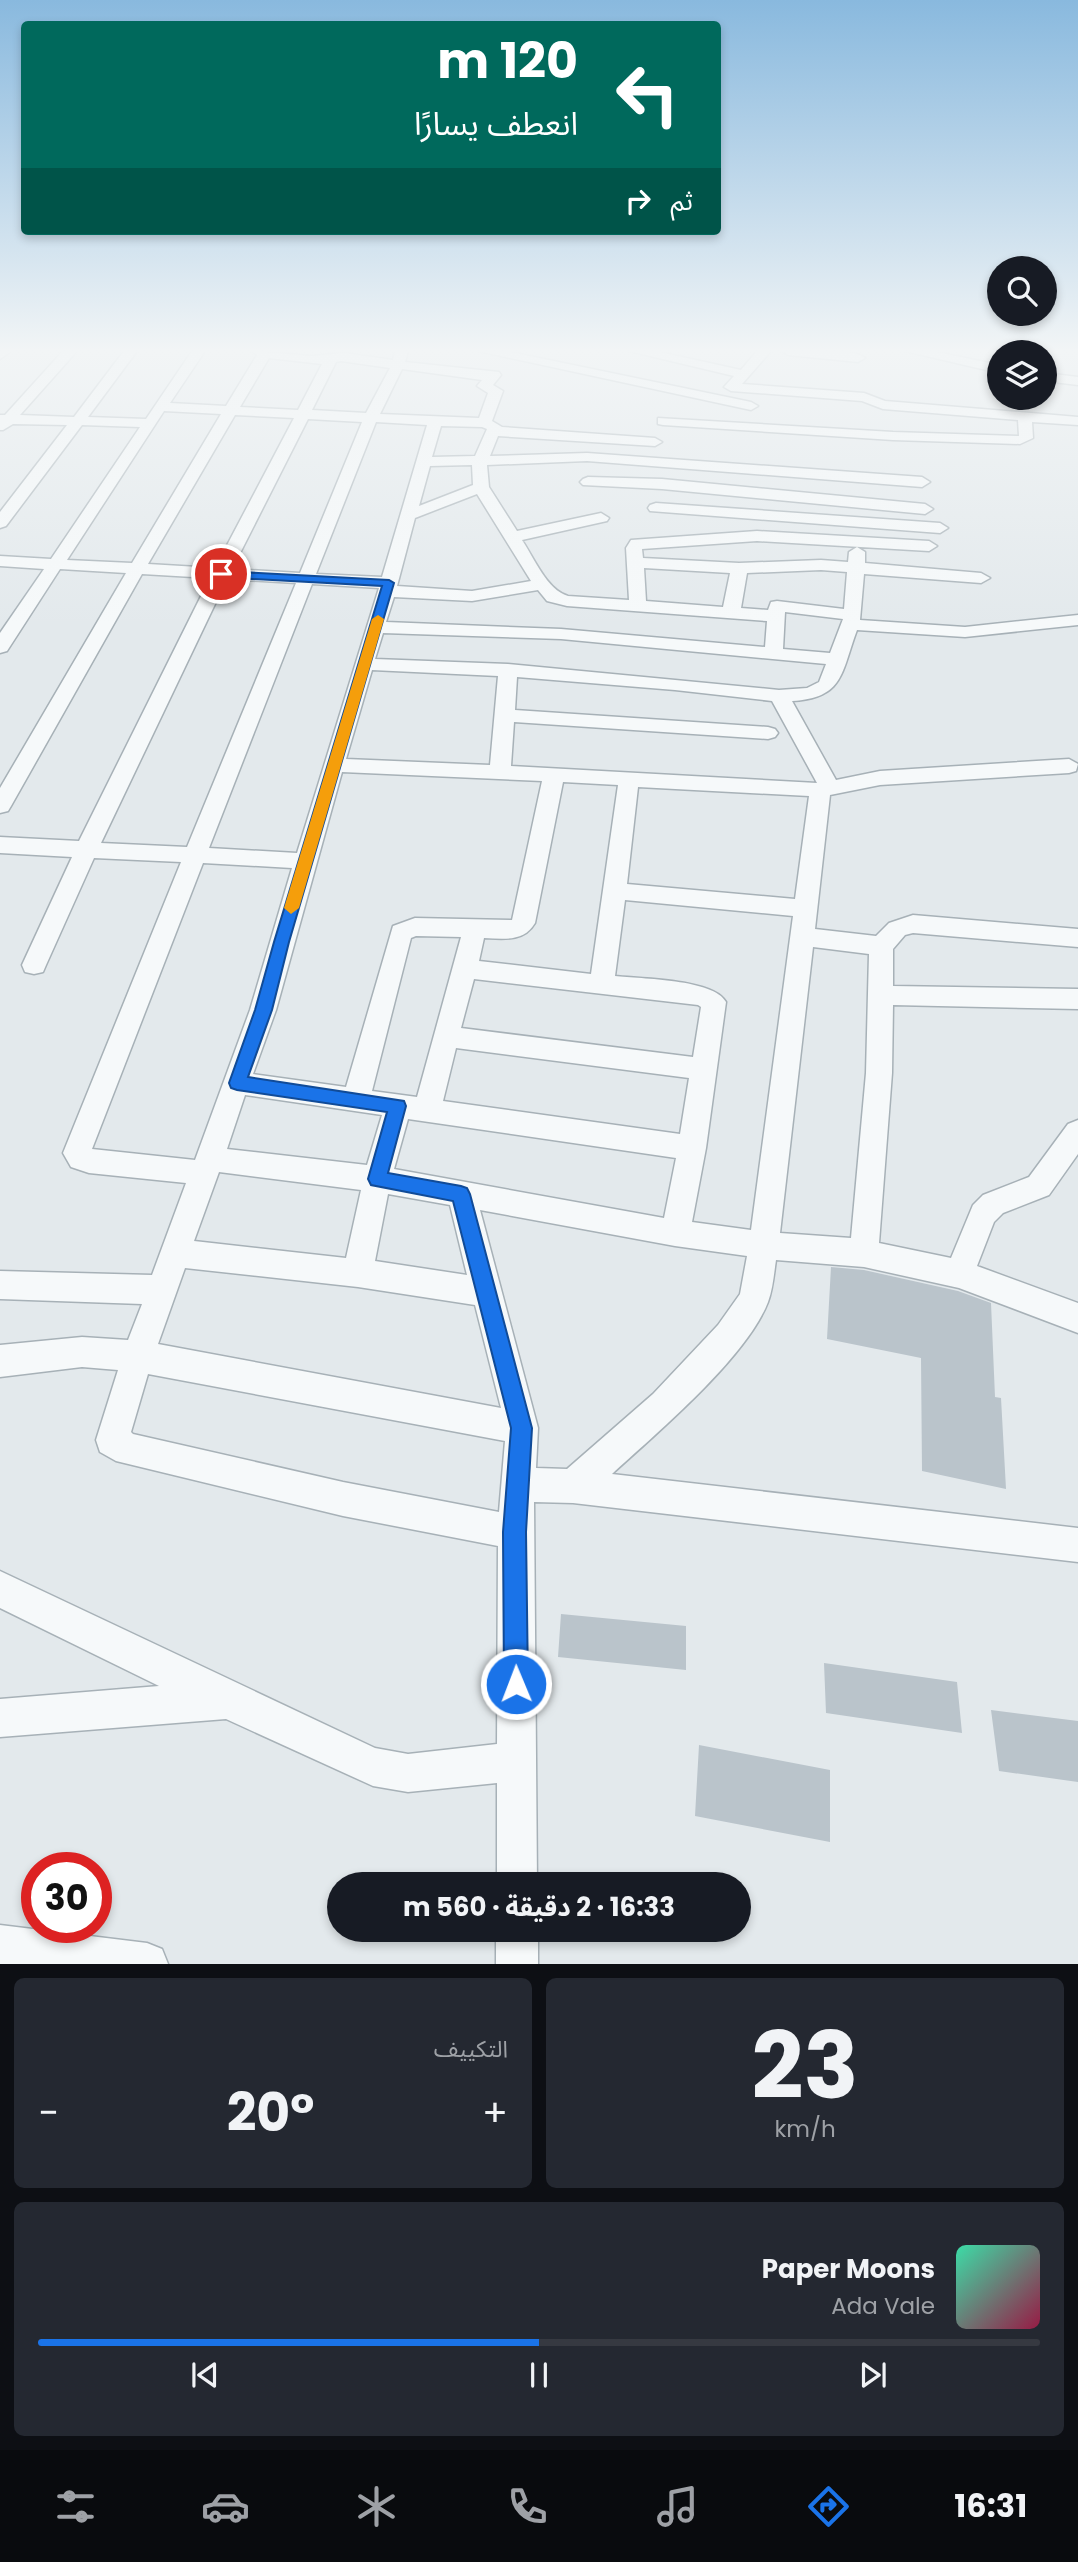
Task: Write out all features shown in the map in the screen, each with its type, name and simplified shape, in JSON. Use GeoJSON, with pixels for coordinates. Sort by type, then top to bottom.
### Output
{"type":"FeatureCollection","features":[{"type":"Feature","properties":{"kind":"street"},"geometry":{"type":"LineString","coordinates":[[0,523],[61,443]]}},
{"type":"Feature","properties":{"kind":"street"},"geometry":{"type":"LineString","coordinates":[[0,647],[137,443]]}},
{"type":"Feature","properties":{"kind":"street"},"geometry":{"type":"LineString","coordinates":[[0,806],[136,570],[214,443]]}},
{"type":"Feature","properties":{"kind":"street"},"geometry":{"type":"LineString","coordinates":[[34,965],[85,848],[288,443]]}},
{"type":"Feature","properties":{"kind":"street"},"geometry":{"type":"LineString","coordinates":[[361,443],[79,1143],[77,1153],[81,1158],[89,1161],[208,1166],[377,1179],[675,1233],[764,1245],[864,1253],[959,1274],[1078,1318]]}},
{"type":"Feature","properties":{"kind":"street"},"geometry":{"type":"LineString","coordinates":[[430,443],[263,1010],[138,1356],[112,1440],[118,1445],[342,1499],[515,1532]]}},
{"type":"Feature","properties":{"kind":"street"},"geometry":{"type":"LineString","coordinates":[[485,443],[479,463],[481,487],[542,584],[554,597],[567,601],[731,613],[778,592],[802,565]]}},
{"type":"Feature","properties":{"kind":"street"},"geometry":{"type":"LineString","coordinates":[[648,461],[655,443]]}},
{"type":"Feature","properties":{"kind":"street"},"geometry":{"type":"LineString","coordinates":[[716,443],[722,447],[820,475],[922,482]]}},
{"type":"Feature","properties":{"kind":"street"},"geometry":{"type":"LineString","coordinates":[[425,463],[587,457],[648,461],[722,447],[729,443]]}},
{"type":"Feature","properties":{"kind":"street"},"geometry":{"type":"LineString","coordinates":[[722,447],[720,491],[724,512]]}},
{"type":"Feature","properties":{"kind":"street"},"geometry":{"type":"LineString","coordinates":[[841,448],[907,452]]}},
{"type":"Feature","properties":{"kind":"street"},"geometry":{"type":"LineString","coordinates":[[818,500],[820,475]]}},
{"type":"Feature","properties":{"kind":"street"},"geometry":{"type":"LineString","coordinates":[[588,482],[662,484],[925,509]]}},
{"type":"Feature","properties":{"kind":"street"},"geometry":{"type":"LineString","coordinates":[[410,515],[481,487]]}},
{"type":"Feature","properties":{"kind":"street"},"geometry":{"type":"LineString","coordinates":[[656,508],[940,528]]}},
{"type":"Feature","properties":{"kind":"street"},"geometry":{"type":"LineString","coordinates":[[512,537],[601,518]]}},
{"type":"Feature","properties":{"kind":"street"},"geometry":{"type":"LineString","coordinates":[[638,606],[634,545],[643,543],[737,536],[929,546]]}},
{"type":"Feature","properties":{"kind":"street"},"geometry":{"type":"LineString","coordinates":[[796,537],[802,565]]}},
{"type":"Feature","properties":{"kind":"street"},"geometry":{"type":"LineString","coordinates":[[376,626],[559,653],[689,684],[779,696],[811,694],[821,691],[827,685],[851,620],[858,541]]}},
{"type":"Feature","properties":{"kind":"street"},"geometry":{"type":"LineString","coordinates":[[0,561],[308,578],[472,596],[542,584]]}},
{"type":"Feature","properties":{"kind":"street"},"geometry":{"type":"LineString","coordinates":[[635,563],[738,568],[778,592],[851,620],[948,632],[1078,620]]}},
{"type":"Feature","properties":{"kind":"street"},"geometry":{"type":"LineString","coordinates":[[802,565],[981,578]]}},
{"type":"Feature","properties":{"kind":"street"},"geometry":{"type":"LineString","coordinates":[[731,613],[738,568]]}},
{"type":"Feature","properties":{"kind":"street"},"geometry":{"type":"LineString","coordinates":[[774,653],[778,592]]}},
{"type":"Feature","properties":{"kind":"street"},"geometry":{"type":"LineString","coordinates":[[559,653],[567,601]]}},
{"type":"Feature","properties":{"kind":"street"},"geometry":{"type":"LineString","coordinates":[[364,664],[509,670],[559,653],[774,653],[837,659]]}},
{"type":"Feature","properties":{"kind":"street"},"geometry":{"type":"LineString","coordinates":[[500,772],[509,670]]}},
{"type":"Feature","properties":{"kind":"street"},"geometry":{"type":"LineString","coordinates":[[573,1486],[664,1405],[729,1336],[754,1299],[764,1245],[804,923],[825,789],[779,696]]}},
{"type":"Feature","properties":{"kind":"street"},"geometry":{"type":"LineString","coordinates":[[503,715],[768,733]]}},
{"type":"Feature","properties":{"kind":"street"},"geometry":{"type":"LineString","coordinates":[[334,765],[825,789],[880,778],[1069,766]]}},
{"type":"Feature","properties":{"kind":"street"},"geometry":{"type":"LineString","coordinates":[[356,1100],[401,932],[415,927],[505,930],[519,928],[523,923],[554,774]]}},
{"type":"Feature","properties":{"kind":"street"},"geometry":{"type":"LineString","coordinates":[[602,985],[629,778]]}},
{"type":"Feature","properties":{"kind":"street"},"geometry":{"type":"LineString","coordinates":[[0,845],[197,853],[305,861]]}},
{"type":"Feature","properties":{"kind":"street"},"geometry":{"type":"LineString","coordinates":[[614,891],[804,923],[881,946]]}},
{"type":"Feature","properties":{"kind":"street"},"geometry":{"type":"LineString","coordinates":[[864,1253],[879,1073],[881,946],[897,929],[913,924],[1078,938]]}},
{"type":"Feature","properties":{"kind":"street"},"geometry":{"type":"LineString","coordinates":[[427,1110],[475,929]]}},
{"type":"Feature","properties":{"kind":"street"},"geometry":{"type":"LineString","coordinates":[[465,969],[710,998],[714,1002],[692,1148],[675,1233]]}},
{"type":"Feature","properties":{"kind":"street"},"geometry":{"type":"LineString","coordinates":[[881,995],[1078,999]]}},
{"type":"Feature","properties":{"kind":"street"},"geometry":{"type":"LineString","coordinates":[[447,1037],[704,1069]]}},
{"type":"Feature","properties":{"kind":"street"},"geometry":{"type":"LineString","coordinates":[[237,1083],[692,1148]]}},
{"type":"Feature","properties":{"kind":"street"},"geometry":{"type":"LineString","coordinates":[[358,1273],[377,1179],[398,1106]]}},
{"type":"Feature","properties":{"kind":"street"},"geometry":{"type":"LineString","coordinates":[[959,1274],[983,1214],[993,1204],[1039,1186],[1078,1132]]}},
{"type":"Feature","properties":{"kind":"street"},"geometry":{"type":"LineString","coordinates":[[461,1194],[522,1428],[515,1532],[517,1872]]}},
{"type":"Feature","properties":{"kind":"street"},"geometry":{"type":"LineString","coordinates":[[177,1253],[358,1273],[485,1292]]}},
{"type":"Feature","properties":{"kind":"street"},"geometry":{"type":"LineString","coordinates":[[0,1286],[163,1290]]}},
{"type":"Feature","properties":{"kind":"street"},"geometry":{"type":"LineString","coordinates":[[0,1361],[82,1352],[138,1356],[522,1428]]}},
{"type":"Feature","properties":{"kind":"street"},"geometry":{"type":"LineString","coordinates":[[518,1485],[573,1486],[1078,1545]]}},
{"type":"Feature","properties":{"kind":"street"},"geometry":{"type":"LineString","coordinates":[[0,1589],[357,1761],[390,1771],[408,1773],[517,1760]]}},
{"type":"Feature","properties":{"kind":"street"},"geometry":{"type":"LineString","coordinates":[[0,1718],[227,1700]]}},
{"type":"Feature","properties":{"kind":"street"},"geometry":{"type":"LineString","coordinates":[[517,1942],[517,1964]]}},
{"type":"Feature","properties":{"kind":"street"},"geometry":{"type":"LineString","coordinates":[[0,1945],[147,1964]]}},
{"type":"Feature","properties":{"kind":"building"},"geometry":{"type":"Polygon","coordinates":[[[831,1267],[864,1270],[958,1291],[991,1303],[995,1397],[1001,1398],[1006,1489],[922,1471],[921,1358],[827,1339],[831,1267]]]}},
{"type":"Feature","properties":{"kind":"building"},"geometry":{"type":"Polygon","coordinates":[[[561,1614],[686,1626],[686,1670],[558,1657],[561,1614]]]}},
{"type":"Feature","properties":{"kind":"building"},"geometry":{"type":"Polygon","coordinates":[[[824,1663],[957,1682],[962,1733],[826,1713],[824,1663]]]}},
{"type":"Feature","properties":{"kind":"building"},"geometry":{"type":"Polygon","coordinates":[[[991,1710],[1078,1721],[1078,1782],[999,1771],[991,1710]]]}},
{"type":"Feature","properties":{"kind":"building"},"geometry":{"type":"Polygon","coordinates":[[[699,1745],[830,1770],[830,1842],[695,1816],[699,1745]]]}},
{"type":"Feature","properties":{"kind":"slow traffic"},"geometry":{"type":"LineString","coordinates":[[291,908],[378,619]]}},
{"type":"Feature","properties":{"kind":"route"},"geometry":{"type":"LineString","coordinates":[[221,574],[389,583],[263,1010],[237,1083],[398,1106],[377,1179],[461,1194],[522,1428],[515,1532],[516,1684]]}}]}
